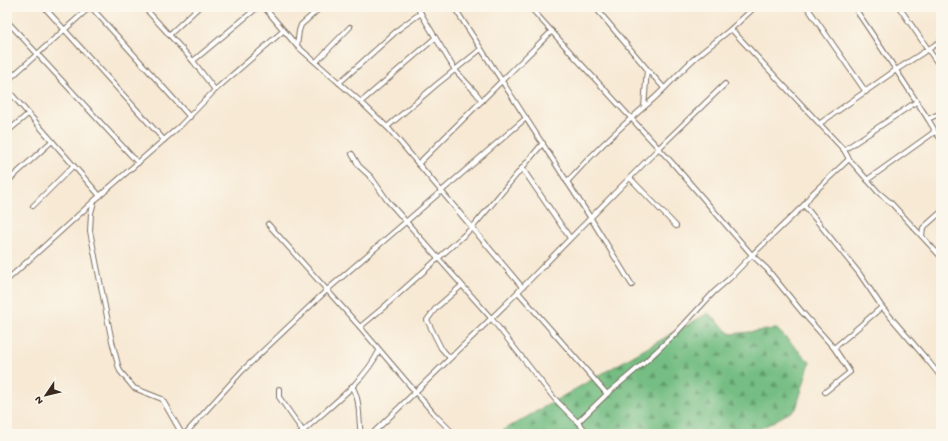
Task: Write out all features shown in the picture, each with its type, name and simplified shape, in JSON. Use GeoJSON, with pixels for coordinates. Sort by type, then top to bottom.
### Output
{"type":"FeatureCollection","features":[{"type":"Feature","properties":{"kind":"street"},"geometry":{"type":"LineString","coordinates":[[44,7],[164,140]]}},
{"type":"Feature","properties":{"kind":"street"},"geometry":{"type":"LineString","coordinates":[[7,81],[91,7],[190,117]]}},
{"type":"Feature","properties":{"kind":"street"},"geometry":{"type":"LineString","coordinates":[[145,7],[193,61],[216,90]]}},
{"type":"Feature","properties":{"kind":"street"},"geometry":{"type":"LineString","coordinates":[[169,34],[199,7]]}},
{"type":"Feature","properties":{"kind":"street"},"geometry":{"type":"LineString","coordinates":[[193,61],[258,7]]}},
{"type":"Feature","properties":{"kind":"street"},"geometry":{"type":"LineString","coordinates":[[264,7],[297,46],[387,127],[522,288]]}},
{"type":"Feature","properties":{"kind":"street"},"geometry":{"type":"LineString","coordinates":[[297,46],[301,25],[321,7]]}},
{"type":"Feature","properties":{"kind":"street"},"geometry":{"type":"LineString","coordinates":[[417,7],[455,70],[482,101]]}},
{"type":"Feature","properties":{"kind":"street"},"geometry":{"type":"LineString","coordinates":[[454,7],[543,143],[566,182],[590,217],[632,285]]}},
{"type":"Feature","properties":{"kind":"street"},"geometry":{"type":"LineString","coordinates":[[530,7],[658,148],[752,255],[767,269],[834,348],[850,372],[825,392]]}},
{"type":"Feature","properties":{"kind":"street"},"geometry":{"type":"LineString","coordinates":[[596,7],[664,88]]}},
{"type":"Feature","properties":{"kind":"street"},"geometry":{"type":"LineString","coordinates":[[566,182],[600,146],[630,118],[655,99],[664,88],[695,58],[731,29],[755,7]]}},
{"type":"Feature","properties":{"kind":"street"},"geometry":{"type":"LineString","coordinates":[[807,7],[866,92]]}},
{"type":"Feature","properties":{"kind":"street"},"geometry":{"type":"LineString","coordinates":[[854,7],[884,50],[935,132],[941,139]]}},
{"type":"Feature","properties":{"kind":"street"},"geometry":{"type":"LineString","coordinates":[[899,7],[941,68]]}},
{"type":"Feature","properties":{"kind":"street"},"geometry":{"type":"LineString","coordinates":[[339,83],[400,28],[421,13]]}},
{"type":"Feature","properties":{"kind":"street"},"geometry":{"type":"LineString","coordinates":[[7,21],[138,163]]}},
{"type":"Feature","properties":{"kind":"street"},"geometry":{"type":"LineString","coordinates":[[316,62],[350,27]]}},
{"type":"Feature","properties":{"kind":"street"},"geometry":{"type":"LineString","coordinates":[[731,29],[844,150],[849,159],[867,180],[913,226],[941,257]]}},
{"type":"Feature","properties":{"kind":"street"},"geometry":{"type":"LineString","coordinates":[[7,280],[95,200],[190,117],[216,90],[283,31]]}},
{"type":"Feature","properties":{"kind":"street"},"geometry":{"type":"LineString","coordinates":[[418,164],[552,31]]}},
{"type":"Feature","properties":{"kind":"street"},"geometry":{"type":"LineString","coordinates":[[361,102],[435,38]]}},
{"type":"Feature","properties":{"kind":"street"},"geometry":{"type":"LineString","coordinates":[[819,124],[896,70],[941,41]]}},
{"type":"Feature","properties":{"kind":"street"},"geometry":{"type":"LineString","coordinates":[[387,127],[481,49]]}},
{"type":"Feature","properties":{"kind":"street"},"geometry":{"type":"LineString","coordinates":[[644,107],[647,69]]}},
{"type":"Feature","properties":{"kind":"street"},"geometry":{"type":"LineString","coordinates":[[372,434],[518,292],[658,148],[725,84]]}},
{"type":"Feature","properties":{"kind":"street"},"geometry":{"type":"LineString","coordinates":[[7,89],[100,196]]}},
{"type":"Feature","properties":{"kind":"street"},"geometry":{"type":"LineString","coordinates":[[844,150],[916,102]]}},
{"type":"Feature","properties":{"kind":"street"},"geometry":{"type":"LineString","coordinates":[[928,119],[941,112]]}},
{"type":"Feature","properties":{"kind":"street"},"geometry":{"type":"LineString","coordinates":[[7,132],[28,114]]}},
{"type":"Feature","properties":{"kind":"street"},"geometry":{"type":"LineString","coordinates":[[95,200],[91,213],[90,231],[118,366],[120,371],[134,388],[162,399],[184,434],[242,371],[327,290],[526,118]]}},
{"type":"Feature","properties":{"kind":"street"},"geometry":{"type":"LineString","coordinates":[[867,180],[935,132]]}},
{"type":"Feature","properties":{"kind":"street"},"geometry":{"type":"LineString","coordinates":[[7,182],[52,141]]}},
{"type":"Feature","properties":{"kind":"street"},"geometry":{"type":"LineString","coordinates":[[360,327],[384,308],[472,228],[543,143]]}},
{"type":"Feature","properties":{"kind":"street"},"geometry":{"type":"LineString","coordinates":[[352,154],[359,166],[371,177],[387,200],[438,260],[491,318],[554,398],[589,434]]}},
{"type":"Feature","properties":{"kind":"street"},"geometry":{"type":"LineString","coordinates":[[578,422],[607,394],[676,333],[714,292],[730,278],[849,159]]}},
{"type":"Feature","properties":{"kind":"street"},"geometry":{"type":"LineString","coordinates":[[33,206],[74,166]]}},
{"type":"Feature","properties":{"kind":"street"},"geometry":{"type":"LineString","coordinates":[[522,168],[570,238]]}},
{"type":"Feature","properties":{"kind":"street"},"geometry":{"type":"LineString","coordinates":[[630,178],[676,226]]}},
{"type":"Feature","properties":{"kind":"street"},"geometry":{"type":"LineString","coordinates":[[804,205],[859,273],[882,307],[930,362],[941,377]]}},
{"type":"Feature","properties":{"kind":"street"},"geometry":{"type":"LineString","coordinates":[[922,236],[923,228],[941,212]]}},
{"type":"Feature","properties":{"kind":"street"},"geometry":{"type":"LineString","coordinates":[[268,224],[454,434]]}},
{"type":"Feature","properties":{"kind":"street"},"geometry":{"type":"LineString","coordinates":[[913,226],[923,228]]}},
{"type":"Feature","properties":{"kind":"street"},"geometry":{"type":"LineString","coordinates":[[450,358],[441,348],[427,320],[436,308],[460,287]]}},
{"type":"Feature","properties":{"kind":"street"},"geometry":{"type":"LineString","coordinates":[[518,292],[607,394]]}},
{"type":"Feature","properties":{"kind":"street"},"geometry":{"type":"LineString","coordinates":[[834,348],[882,307]]}},
{"type":"Feature","properties":{"kind":"street"},"geometry":{"type":"LineString","coordinates":[[280,389],[279,398],[302,433],[352,386],[370,366],[379,351]]}},
{"type":"Feature","properties":{"kind":"street"},"geometry":{"type":"LineString","coordinates":[[352,386],[358,399],[361,434]]}},
{"type":"Feature","properties":{"kind":"green space"},"geometry":{"type":"Polygon","coordinates":[[[708,313],[731,334],[777,329],[810,362],[796,409],[751,434],[497,434],[708,313]]]}}]}
